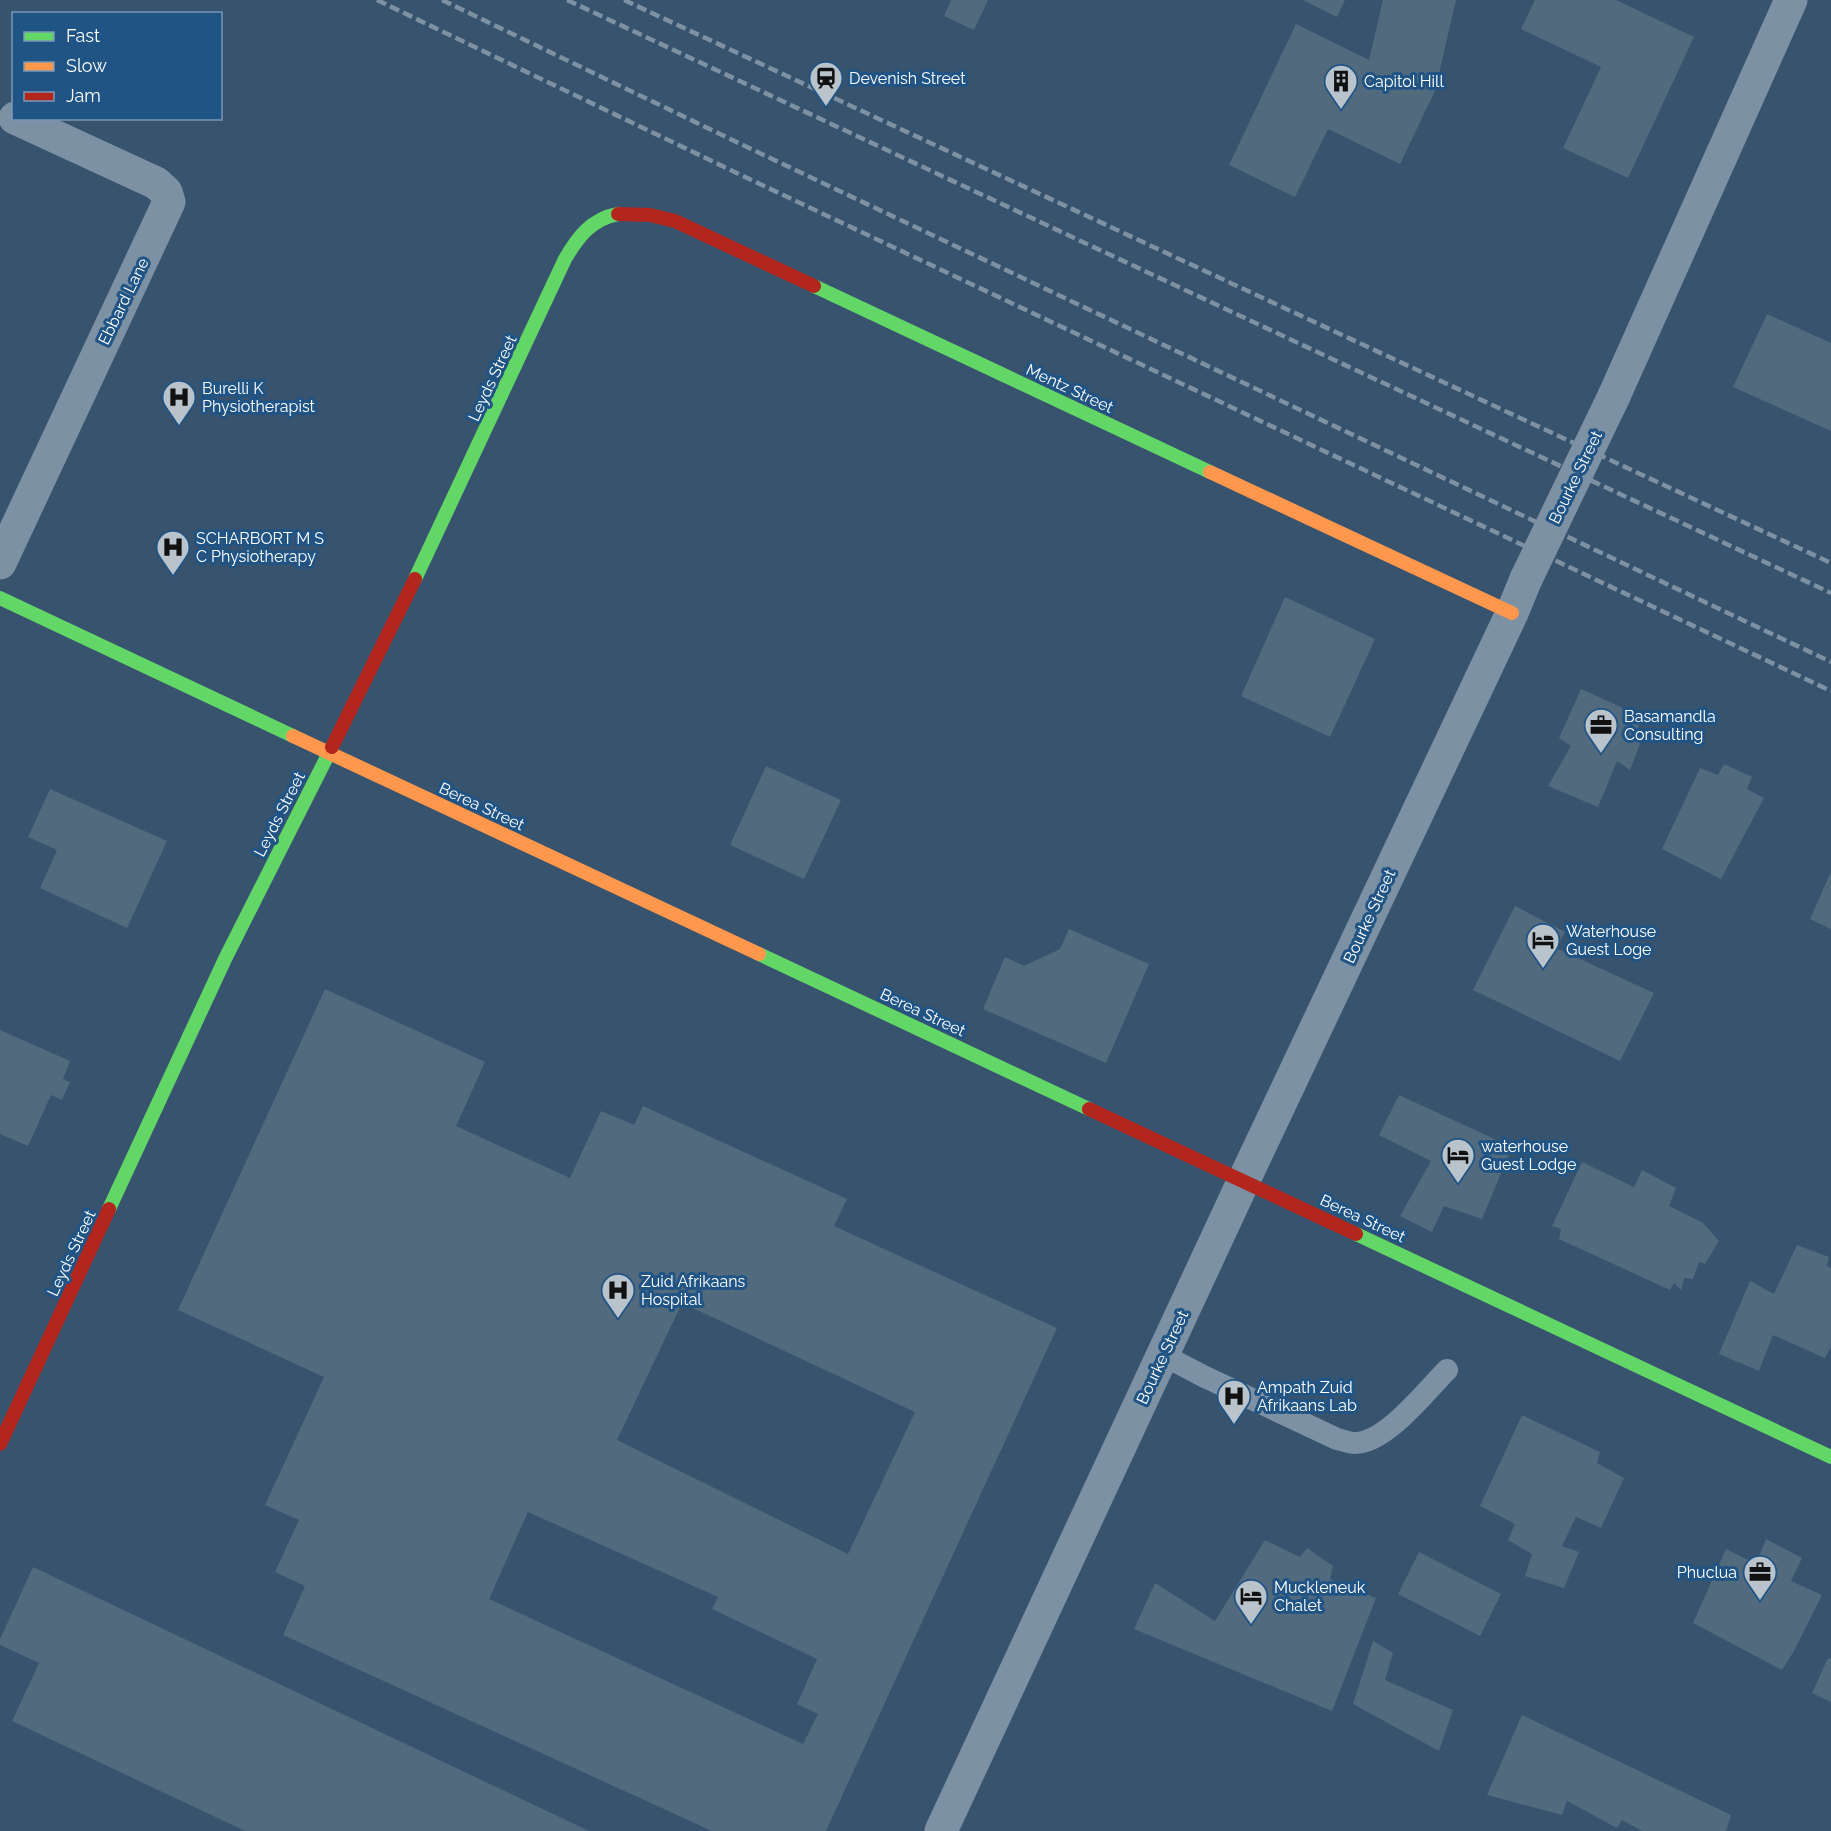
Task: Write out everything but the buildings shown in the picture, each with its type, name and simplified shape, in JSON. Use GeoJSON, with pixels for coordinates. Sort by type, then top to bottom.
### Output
{"type":"FeatureCollection","features":[{"type":"Feature","properties":{"kind":"street","name":"Bourke Street"},"geometry":{"type":"LineString","coordinates":[[941,1831],[1244,1180],[1614,396],[1791,0]]}},
{"type":"Feature","properties":{"kind":"street","name":"Ebbard Lane"},"geometry":{"type":"LineString","coordinates":[[0,562],[169,202],[166,192],[156,183],[18,120]]}},
{"type":"Feature","properties":{"kind":"street","name":"Mentz Street"},"geometry":{"type":"LineString","coordinates":[[610,216],[628,212],[650,213],[712,237],[1512,614]]}},
{"type":"Feature","properties":{"kind":"street","name":"Leyds Street"},"geometry":{"type":"LineString","coordinates":[[0,1444],[225,958],[397,618],[565,259],[580,234],[589,226],[610,216]]}},
{"type":"Feature","properties":{"kind":"street","name":"Berea Street"},"geometry":{"type":"LineString","coordinates":[[0,598],[1831,1457]]}},
{"type":"Feature","properties":{"kind":"lane"},"geometry":{"type":"LineString","coordinates":[[1163,1355],[1336,1439],[1356,1443],[1373,1438],[1390,1428],[1447,1370]]}},
{"type":"Feature","properties":{"kind":"railway"},"geometry":{"type":"LineString","coordinates":[[377,0],[743,176],[1831,691]]}},
{"type":"Feature","properties":{"kind":"railway"},"geometry":{"type":"LineString","coordinates":[[442,0],[1831,662]]}},
{"type":"Feature","properties":{"kind":"railway"},"geometry":{"type":"LineString","coordinates":[[567,0],[1831,593]]}},
{"type":"Feature","properties":{"kind":"railway"},"geometry":{"type":"LineString","coordinates":[[624,0],[1831,563]]}},
{"type":"Feature","properties":{"kind":"traffic: fast"},"geometry":{"type":"LineString","coordinates":[[415,579],[565,259],[586,230],[600,220],[618,214]]}},
{"type":"Feature","properties":{"kind":"traffic: fast"},"geometry":{"type":"LineString","coordinates":[[814,286],[1210,472]]}},
{"type":"Feature","properties":{"kind":"traffic: fast"},"geometry":{"type":"LineString","coordinates":[[0,598],[293,736]]}},
{"type":"Feature","properties":{"kind":"traffic: fast"},"geometry":{"type":"LineString","coordinates":[[109,1209],[225,959],[332,747]]}},
{"type":"Feature","properties":{"kind":"traffic: fast"},"geometry":{"type":"LineString","coordinates":[[759,954],[1089,1109]]}},
{"type":"Feature","properties":{"kind":"traffic: fast"},"geometry":{"type":"LineString","coordinates":[[1356,1234],[1831,1457]]}},
{"type":"Feature","properties":{"kind":"traffic: slow"},"geometry":{"type":"LineString","coordinates":[[1210,472],[1512,613]]}},
{"type":"Feature","properties":{"kind":"traffic: slow"},"geometry":{"type":"LineString","coordinates":[[293,736],[759,954]]}},
{"type":"Feature","properties":{"kind":"traffic: jam"},"geometry":{"type":"LineString","coordinates":[[618,214],[650,215],[675,221],[814,286]]}},
{"type":"Feature","properties":{"kind":"traffic: jam"},"geometry":{"type":"LineString","coordinates":[[332,747],[415,579]]}},
{"type":"Feature","properties":{"kind":"traffic: jam"},"geometry":{"type":"LineString","coordinates":[[1089,1109],[1356,1234]]}},
{"type":"Feature","properties":{"kind":"traffic: jam"},"geometry":{"type":"LineString","coordinates":[[0,1444],[109,1209]]}},
{"type":"Feature","properties":{"kind":"place","name":"Devenish Street"},"geometry":{"type":"Point","coordinates":[826,107]}},
{"type":"Feature","properties":{"kind":"place","name":"Capitol Hill"},"geometry":{"type":"Point","coordinates":[1341,110]}},
{"type":"Feature","properties":{"kind":"place","name":"Burelli K Physiotherapist"},"geometry":{"type":"Point","coordinates":[179,426]}},
{"type":"Feature","properties":{"kind":"place","name":"SCHARBORT M S C Physiotherapy"},"geometry":{"type":"Point","coordinates":[173,576]}},
{"type":"Feature","properties":{"kind":"place","name":"Basamandla Consulting"},"geometry":{"type":"Point","coordinates":[1601,754]}},
{"type":"Feature","properties":{"kind":"place","name":"Waterhouse Guest Loge"},"geometry":{"type":"Point","coordinates":[1543,969]}},
{"type":"Feature","properties":{"kind":"place","name":"waterhouse Guest Lodge"},"geometry":{"type":"Point","coordinates":[1458,1184]}},
{"type":"Feature","properties":{"kind":"place","name":"Zuid Afrikaans Hospital"},"geometry":{"type":"Point","coordinates":[618,1319]}},
{"type":"Feature","properties":{"kind":"place","name":"Ampath Zuid Afrikaans Lab"},"geometry":{"type":"Point","coordinates":[1234,1425]}},
{"type":"Feature","properties":{"kind":"place","name":"Phuclua"},"geometry":{"type":"Point","coordinates":[1760,1601]}},
{"type":"Feature","properties":{"kind":"place","name":"Muckleneuk Chalet"},"geometry":{"type":"Point","coordinates":[1251,1625]}}]}
